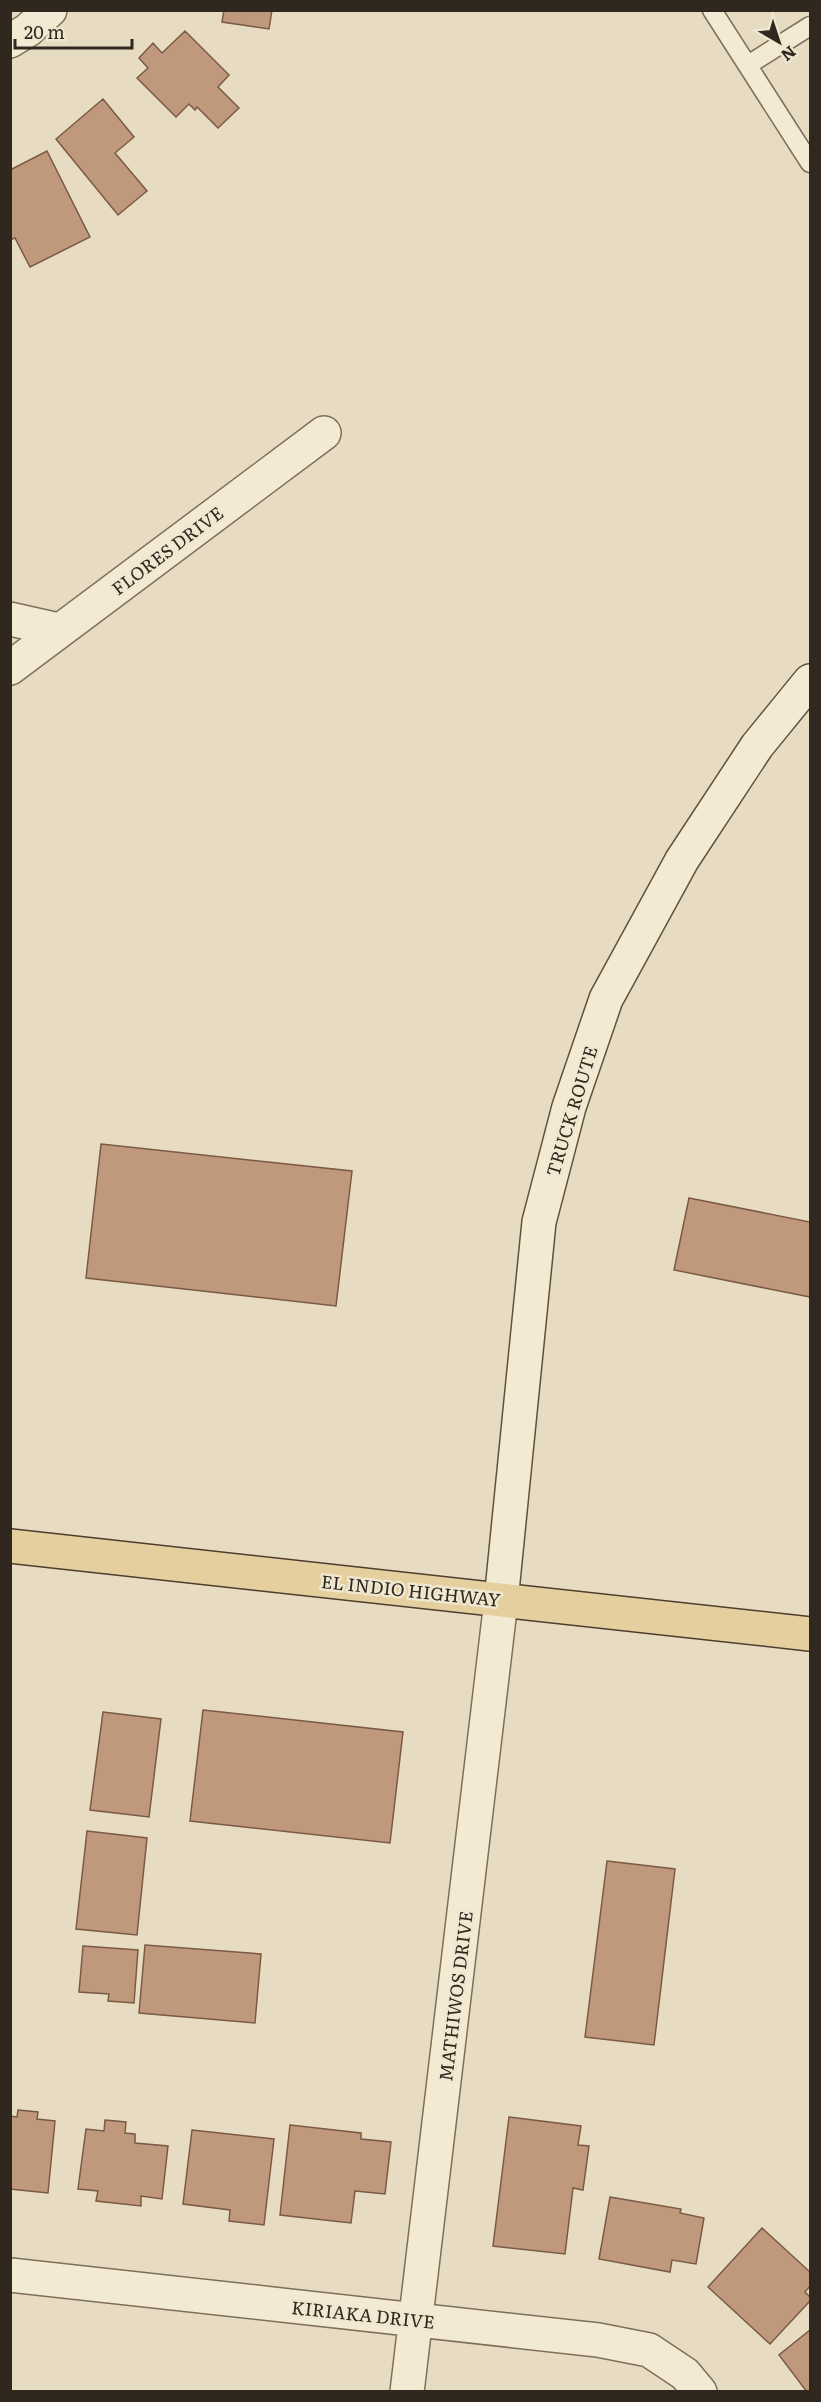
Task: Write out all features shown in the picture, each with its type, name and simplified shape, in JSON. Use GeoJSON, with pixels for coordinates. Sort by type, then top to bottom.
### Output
{"type":"FeatureCollection","features":[{"type":"Feature","properties":{"kind":"main road","name":"EL INDIO HIGHWAY"},"geometry":{"type":"LineString","coordinates":[[10,1546],[810,1634]]}},
{"type":"Feature","properties":{"kind":"street"},"geometry":{"type":"LineString","coordinates":[[10,41],[28,30],[50,10]]}},
{"type":"Feature","properties":{"kind":"street","name":"FLORES DRIVE"},"geometry":{"type":"LineString","coordinates":[[10,668],[324,433]]}},
{"type":"Feature","properties":{"kind":"street"},"geometry":{"type":"LineString","coordinates":[[10,619],[59,630]]}},
{"type":"Feature","properties":{"kind":"street","name":"TRUCK ROUTE"},"geometry":{"type":"LineString","coordinates":[[501,1601],[539,1222],[573,1096],[606,999],[682,860],[757,746],[810,681]]}},
{"type":"Feature","properties":{"kind":"street","name":"MATHIWOS DRIVE"},"geometry":{"type":"LineString","coordinates":[[407,2391],[501,1601]]}},
{"type":"Feature","properties":{"kind":"street","name":"KIRIAKA DRIVE"},"geometry":{"type":"LineString","coordinates":[[10,2275],[598,2340],[649,2350],[685,2374],[700,2391]]}},
{"type":"Feature","properties":{"kind":"lane"},"geometry":{"type":"LineString","coordinates":[[712,10],[810,163]]}},
{"type":"Feature","properties":{"kind":"lane"},"geometry":{"type":"LineString","coordinates":[[748,65],[810,26]]}},
{"type":"Feature","properties":{"kind":"building"},"geometry":{"type":"Polygon","coordinates":[[[224,10],[272,10],[269,29],[222,22],[224,10]]]}},
{"type":"Feature","properties":{"kind":"building"},"geometry":{"type":"Polygon","coordinates":[[[185,31],[229,75],[218,87],[239,108],[218,128],[197,107],[195,110],[189,104],[176,117],[137,78],[148,68],[139,58],[153,43],[162,53],[185,31]]]}},
{"type":"Feature","properties":{"kind":"building"},"geometry":{"type":"Polygon","coordinates":[[[103,99],[134,137],[115,153],[147,191],[118,215],[56,139],[103,99]]]}},
{"type":"Feature","properties":{"kind":"building"},"geometry":{"type":"Polygon","coordinates":[[[47,151],[90,237],[30,267],[15,238],[10,240],[10,170],[47,151]]]}},
{"type":"Feature","properties":{"kind":"building"},"geometry":{"type":"Polygon","coordinates":[[[101,1144],[352,1171],[336,1306],[86,1278],[101,1144]]]}},
{"type":"Feature","properties":{"kind":"building"},"geometry":{"type":"Polygon","coordinates":[[[689,1198],[810,1222],[810,1297],[674,1270],[689,1198]]]}},
{"type":"Feature","properties":{"kind":"building"},"geometry":{"type":"Polygon","coordinates":[[[203,1710],[403,1732],[390,1843],[190,1821],[203,1710]]]}},
{"type":"Feature","properties":{"kind":"building"},"geometry":{"type":"Polygon","coordinates":[[[103,1712],[161,1719],[149,1817],[90,1810],[103,1712]]]}},
{"type":"Feature","properties":{"kind":"building"},"geometry":{"type":"Polygon","coordinates":[[[87,1831],[147,1838],[137,1935],[76,1929],[87,1831]]]}},
{"type":"Feature","properties":{"kind":"building"},"geometry":{"type":"Polygon","coordinates":[[[607,1861],[675,1869],[654,2045],[585,2037],[607,1861]]]}},
{"type":"Feature","properties":{"kind":"building"},"geometry":{"type":"Polygon","coordinates":[[[145,1945],[261,1954],[255,2023],[139,2013],[145,1945]]]}},
{"type":"Feature","properties":{"kind":"building"},"geometry":{"type":"Polygon","coordinates":[[[83,1946],[138,1950],[134,2003],[108,2001],[109,1994],[79,1992],[83,1946]]]}},
{"type":"Feature","properties":{"kind":"building"},"geometry":{"type":"Polygon","coordinates":[[[18,2110],[38,2112],[37,2119],[55,2121],[48,2193],[10,2189],[10,2116],[17,2117],[18,2110]]]}},
{"type":"Feature","properties":{"kind":"building"},"geometry":{"type":"Polygon","coordinates":[[[509,2117],[581,2126],[578,2145],[589,2146],[583,2190],[573,2188],[565,2254],[493,2246],[509,2117]]]}},
{"type":"Feature","properties":{"kind":"building"},"geometry":{"type":"Polygon","coordinates":[[[105,2120],[126,2122],[125,2133],[135,2134],[135,2143],[168,2146],[162,2199],[141,2196],[141,2206],[96,2201],[98,2191],[78,2189],[86,2129],[104,2131],[105,2120]]]}},
{"type":"Feature","properties":{"kind":"building"},"geometry":{"type":"Polygon","coordinates":[[[290,2125],[361,2133],[361,2139],[391,2142],[385,2194],[355,2191],[351,2223],[280,2215],[290,2125]]]}},
{"type":"Feature","properties":{"kind":"building"},"geometry":{"type":"Polygon","coordinates":[[[192,2130],[274,2139],[264,2225],[229,2221],[230,2210],[183,2204],[192,2130]]]}},
{"type":"Feature","properties":{"kind":"building"},"geometry":{"type":"Polygon","coordinates":[[[610,2197],[681,2209],[680,2213],[704,2218],[696,2264],[672,2260],[670,2272],[599,2259],[610,2197]]]}},
{"type":"Feature","properties":{"kind":"building"},"geometry":{"type":"Polygon","coordinates":[[[762,2228],[810,2272],[810,2286],[805,2292],[810,2297],[810,2301],[770,2344],[708,2287],[762,2228]]]}},
{"type":"Feature","properties":{"kind":"building"},"geometry":{"type":"Polygon","coordinates":[[[810,2330],[810,2392],[807,2392],[779,2355],[810,2330]]]}}]}
